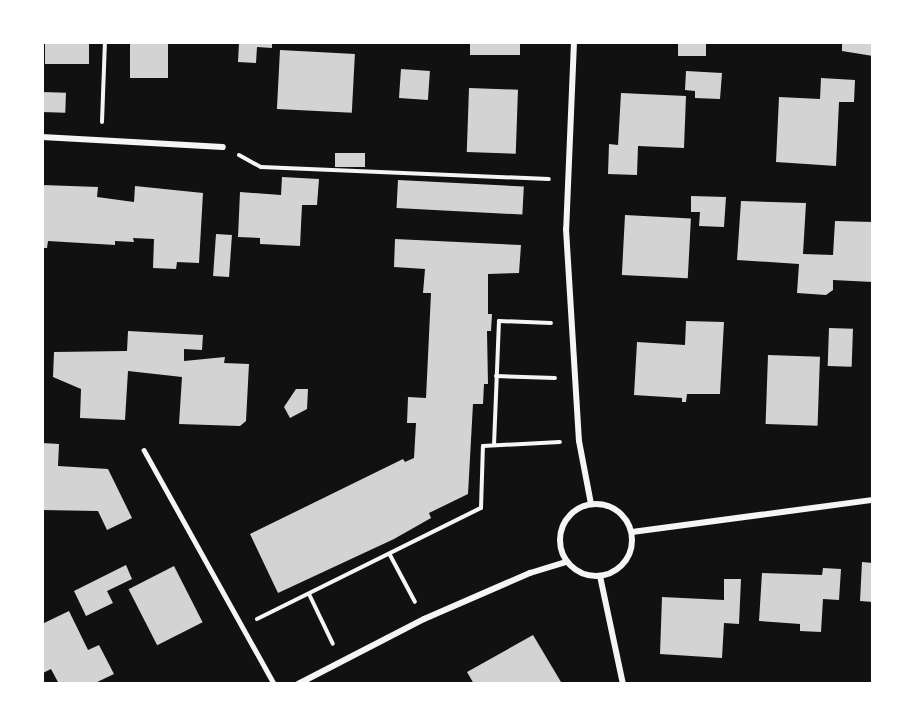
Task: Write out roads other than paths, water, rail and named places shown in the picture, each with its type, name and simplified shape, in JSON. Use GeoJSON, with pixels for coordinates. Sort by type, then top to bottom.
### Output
{"type":"FeatureCollection","features":[{"type":"Feature","properties":{"kind":"street"},"geometry":{"type":"LineString","coordinates":[[574,42],[565,179],[570,324],[579,441],[591,504]]}},
{"type":"Feature","properties":{"kind":"street"},"geometry":{"type":"LineString","coordinates":[[42,137],[223,147]]}},
{"type":"Feature","properties":{"kind":"street"},"geometry":{"type":"LineString","coordinates":[[632,532],[873,500]]}},
{"type":"Feature","properties":{"kind":"street"},"geometry":{"type":"LineString","coordinates":[[591,504],[602,504],[621,513],[632,532],[630,556],[622,567],[600,576],[581,574],[566,561],[560,542],[565,521],[591,504]]}},
{"type":"Feature","properties":{"kind":"street"},"geometry":{"type":"LineString","coordinates":[[298,684],[424,618],[530,573],[566,561]]}},
{"type":"Feature","properties":{"kind":"street"},"geometry":{"type":"LineString","coordinates":[[600,576],[622,684]]}},
{"type":"Feature","properties":{"kind":"lane"},"geometry":{"type":"LineString","coordinates":[[144,450],[274,684]]}}]}
